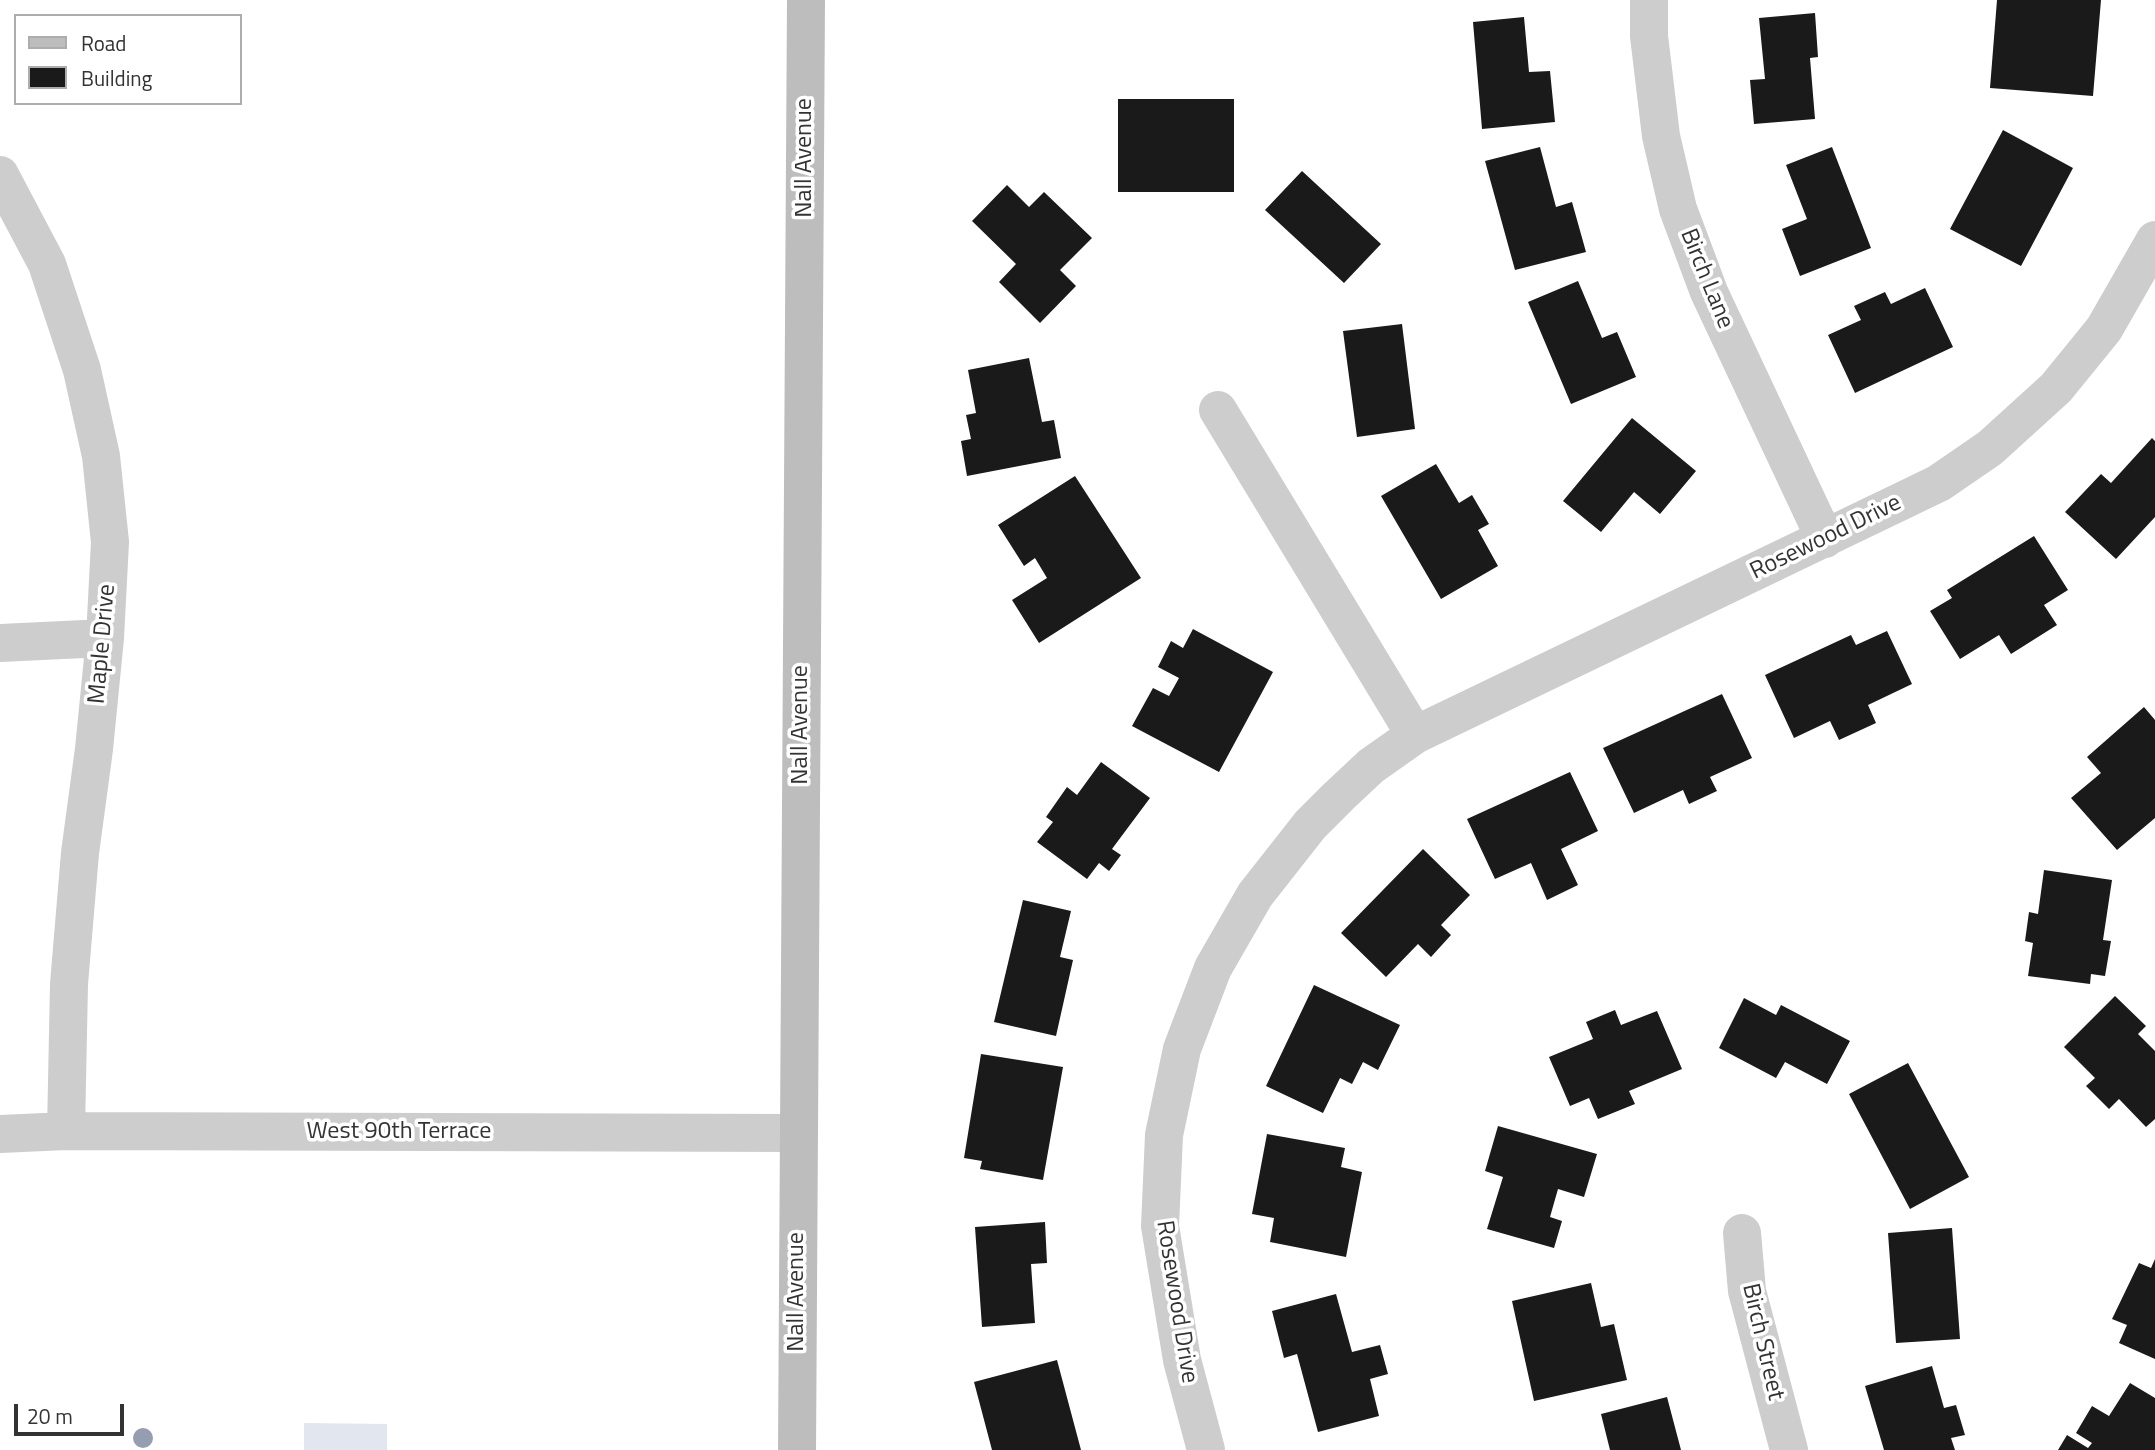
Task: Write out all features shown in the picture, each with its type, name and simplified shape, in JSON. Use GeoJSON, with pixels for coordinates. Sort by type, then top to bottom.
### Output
{"type":"FeatureCollection","features":[{"type":"Feature","properties":{"kind":"main road","name":"Nall Avenue"},"geometry":{"type":"LineString","coordinates":[[797,1450],[806,0]]}},
{"type":"Feature","properties":{"kind":"street","name":"Birch Lane"},"geometry":{"type":"LineString","coordinates":[[1649,0],[1649,36],[1661,136],[1678,209],[1709,292],[1825,539]]}},
{"type":"Feature","properties":{"kind":"street","name":"Maple Drive"},"geometry":{"type":"LineString","coordinates":[[0,175],[47,264],[82,370],[101,456],[110,542],[105,638],[80,853],[69,984],[66,1130]]}},
{"type":"Feature","properties":{"kind":"street","name":"Rosewood Drive"},"geometry":{"type":"LineString","coordinates":[[1206,1450],[1182,1360],[1160,1226],[1164,1135],[1182,1049],[1213,968],[1255,895],[1310,825],[1339,796],[1371,766],[1415,735],[1939,483],[1990,449],[2056,388],[2098,337],[2155,240]]}},
{"type":"Feature","properties":{"kind":"street"},"geometry":{"type":"LineString","coordinates":[[1218,410],[1415,735]]}},
{"type":"Feature","properties":{"kind":"street"},"geometry":{"type":"LineString","coordinates":[[0,643],[105,638]]}},
{"type":"Feature","properties":{"kind":"street","name":"West 90th Terrace"},"geometry":{"type":"LineString","coordinates":[[0,1133],[66,1130],[798,1133]]}},
{"type":"Feature","properties":{"kind":"street","name":"Birch Street"},"geometry":{"type":"LineString","coordinates":[[1742,1233],[1747,1291],[1788,1450]]}},
{"type":"Feature","properties":{"kind":"shaded area"},"geometry":{"type":"Polygon","coordinates":[[[304,1423],[387,1424],[387,1450],[304,1450],[304,1423]]]}},
{"type":"Feature","properties":{"kind":"building"},"geometry":{"type":"Polygon","coordinates":[[[1997,0],[2101,0],[2093,96],[1990,88],[1997,0]]]}},
{"type":"Feature","properties":{"kind":"building"},"geometry":{"type":"Polygon","coordinates":[[[1815,13],[1818,57],[1810,58],[1815,119],[1754,124],[1750,80],[1765,79],[1759,18],[1815,13]]]}},
{"type":"Feature","properties":{"kind":"building"},"geometry":{"type":"Polygon","coordinates":[[[1524,17],[1529,72],[1550,71],[1555,122],[1482,129],[1473,22],[1524,17]]]}},
{"type":"Feature","properties":{"kind":"building"},"geometry":{"type":"Polygon","coordinates":[[[1118,99],[1234,99],[1234,192],[1118,192],[1118,99]]]}},
{"type":"Feature","properties":{"kind":"building"},"geometry":{"type":"Polygon","coordinates":[[[2003,130],[2073,168],[2021,266],[1950,229],[2003,130]]]}},
{"type":"Feature","properties":{"kind":"building"},"geometry":{"type":"Polygon","coordinates":[[[1540,147],[1556,207],[1572,202],[1586,252],[1515,270],[1485,161],[1540,147]]]}},
{"type":"Feature","properties":{"kind":"building"},"geometry":{"type":"Polygon","coordinates":[[[1832,147],[1871,248],[1800,276],[1782,229],[1807,219],[1786,165],[1832,147]]]}},
{"type":"Feature","properties":{"kind":"building"},"geometry":{"type":"Polygon","coordinates":[[[1302,171],[1381,244],[1344,283],[1265,210],[1302,171]]]}},
{"type":"Feature","properties":{"kind":"building"},"geometry":{"type":"Polygon","coordinates":[[[1007,185],[1029,207],[1044,192],[1092,238],[1060,270],[1076,286],[1040,323],[999,282],[1016,264],[972,221],[1007,185]]]}},
{"type":"Feature","properties":{"kind":"building"},"geometry":{"type":"Polygon","coordinates":[[[1578,281],[1602,338],[1617,332],[1636,377],[1571,404],[1528,302],[1578,281]]]}},
{"type":"Feature","properties":{"kind":"building"},"geometry":{"type":"Polygon","coordinates":[[[1925,288],[1953,347],[1855,393],[1828,335],[1861,320],[1854,306],[1885,292],[1891,304],[1925,288]]]}},
{"type":"Feature","properties":{"kind":"building"},"geometry":{"type":"Polygon","coordinates":[[[1402,324],[1415,429],[1357,437],[1343,331],[1402,324]]]}},
{"type":"Feature","properties":{"kind":"building"},"geometry":{"type":"Polygon","coordinates":[[[1029,358],[1042,422],[1054,420],[1061,458],[967,476],[961,441],[971,439],[966,415],[976,413],[968,370],[1029,358]]]}},
{"type":"Feature","properties":{"kind":"building"},"geometry":{"type":"Polygon","coordinates":[[[1632,418],[1696,471],[1660,514],[1634,492],[1601,532],[1563,501],[1632,418]]]}},
{"type":"Feature","properties":{"kind":"building"},"geometry":{"type":"Polygon","coordinates":[[[2152,438],[2155,441],[2155,517],[2116,559],[2065,512],[2101,474],[2111,483],[2152,438]]]}},
{"type":"Feature","properties":{"kind":"building"},"geometry":{"type":"Polygon","coordinates":[[[1436,464],[1459,503],[1472,495],[1489,524],[1478,530],[1498,566],[1441,599],[1381,496],[1436,464]]]}},
{"type":"Feature","properties":{"kind":"building"},"geometry":{"type":"Polygon","coordinates":[[[1075,476],[1141,578],[1039,643],[1012,600],[1047,578],[1035,558],[1024,566],[998,525],[1075,476]]]}},
{"type":"Feature","properties":{"kind":"building"},"geometry":{"type":"Polygon","coordinates":[[[2034,536],[2068,590],[2044,605],[2057,625],[2011,654],[1999,635],[1960,659],[1930,611],[1952,598],[1947,590],[2034,536]]]}},
{"type":"Feature","properties":{"kind":"building"},"geometry":{"type":"Polygon","coordinates":[[[1193,629],[1273,672],[1219,772],[1132,726],[1153,688],[1169,696],[1179,678],[1158,667],[1171,641],[1183,648],[1193,629]]]}},
{"type":"Feature","properties":{"kind":"building"},"geometry":{"type":"Polygon","coordinates":[[[1887,631],[1912,684],[1868,705],[1876,723],[1839,740],[1830,721],[1794,738],[1765,675],[1851,635],[1856,645],[1887,631]]]}},
{"type":"Feature","properties":{"kind":"building"},"geometry":{"type":"Polygon","coordinates":[[[1722,694],[1752,758],[1710,777],[1717,791],[1689,804],[1683,790],[1634,813],[1603,748],[1722,694]]]}},
{"type":"Feature","properties":{"kind":"building"},"geometry":{"type":"Polygon","coordinates":[[[2144,707],[2155,720],[2155,818],[2117,850],[2071,798],[2101,773],[2087,757],[2144,707]]]}},
{"type":"Feature","properties":{"kind":"building"},"geometry":{"type":"Polygon","coordinates":[[[1101,762],[1150,798],[1112,849],[1121,855],[1109,871],[1099,863],[1087,879],[1037,842],[1053,822],[1046,817],[1067,787],[1077,795],[1101,762]]]}},
{"type":"Feature","properties":{"kind":"building"},"geometry":{"type":"Polygon","coordinates":[[[1570,772],[1598,831],[1561,849],[1578,885],[1547,900],[1531,863],[1495,879],[1467,819],[1570,772]]]}},
{"type":"Feature","properties":{"kind":"building"},"geometry":{"type":"Polygon","coordinates":[[[1423,849],[1470,895],[1441,925],[1451,935],[1431,957],[1418,944],[1386,977],[1341,933],[1423,849]]]}},
{"type":"Feature","properties":{"kind":"building"},"geometry":{"type":"Polygon","coordinates":[[[2044,870],[2112,880],[2103,940],[2111,941],[2105,976],[2091,974],[2090,984],[2028,976],[2033,943],[2025,941],[2029,912],[2038,914],[2044,870]]]}},
{"type":"Feature","properties":{"kind":"building"},"geometry":{"type":"Polygon","coordinates":[[[1023,900],[1071,911],[1060,957],[1073,960],[1056,1036],[994,1022],[1023,900]]]}},
{"type":"Feature","properties":{"kind":"building"},"geometry":{"type":"Polygon","coordinates":[[[1314,985],[1400,1025],[1378,1070],[1363,1062],[1352,1084],[1340,1078],[1323,1113],[1266,1086],[1314,985]]]}},
{"type":"Feature","properties":{"kind":"building"},"geometry":{"type":"Polygon","coordinates":[[[2115,996],[2146,1026],[2138,1034],[2155,1051],[2155,1119],[2146,1127],[2119,1099],[2109,1109],[2086,1086],[2095,1078],[2064,1047],[2115,996]]]}},
{"type":"Feature","properties":{"kind":"building"},"geometry":{"type":"Polygon","coordinates":[[[1744,998],[1776,1015],[1781,1005],[1850,1041],[1827,1084],[1785,1062],[1776,1078],[1719,1048],[1744,998]]]}},
{"type":"Feature","properties":{"kind":"building"},"geometry":{"type":"Polygon","coordinates":[[[1615,1010],[1621,1025],[1657,1011],[1682,1069],[1629,1091],[1635,1104],[1598,1119],[1589,1098],[1570,1106],[1549,1057],[1593,1039],[1586,1022],[1615,1010]]]}},
{"type":"Feature","properties":{"kind":"building"},"geometry":{"type":"Polygon","coordinates":[[[981,1054],[1063,1067],[1043,1180],[980,1169],[982,1161],[964,1158],[981,1054]]]}},
{"type":"Feature","properties":{"kind":"building"},"geometry":{"type":"Polygon","coordinates":[[[1908,1063],[1969,1177],[1910,1209],[1849,1094],[1908,1063]]]}},
{"type":"Feature","properties":{"kind":"building"},"geometry":{"type":"Polygon","coordinates":[[[1498,1126],[1597,1154],[1584,1197],[1558,1189],[1550,1217],[1562,1221],[1554,1248],[1487,1229],[1503,1177],[1485,1171],[1498,1126]]]}},
{"type":"Feature","properties":{"kind":"building"},"geometry":{"type":"Polygon","coordinates":[[[1267,1134],[1345,1148],[1341,1167],[1362,1172],[1346,1257],[1270,1242],[1274,1218],[1252,1214],[1267,1134]]]}},
{"type":"Feature","properties":{"kind":"building"},"geometry":{"type":"Polygon","coordinates":[[[1045,1222],[1047,1263],[1031,1264],[1035,1323],[982,1327],[975,1227],[1045,1222]]]}},
{"type":"Feature","properties":{"kind":"building"},"geometry":{"type":"Polygon","coordinates":[[[1952,1228],[1960,1339],[1896,1343],[1888,1233],[1952,1228]]]}},
{"type":"Feature","properties":{"kind":"building"},"geometry":{"type":"Polygon","coordinates":[[[2155,1259],[2155,1359],[2119,1343],[2127,1325],[2112,1319],[2139,1263],[2151,1268],[2155,1259]]]}},
{"type":"Feature","properties":{"kind":"building"},"geometry":{"type":"Polygon","coordinates":[[[1591,1283],[1601,1327],[1614,1324],[1627,1380],[1534,1401],[1512,1301],[1591,1283]]]}},
{"type":"Feature","properties":{"kind":"building"},"geometry":{"type":"Polygon","coordinates":[[[1336,1294],[1352,1352],[1380,1345],[1388,1374],[1370,1379],[1379,1416],[1318,1432],[1297,1354],[1284,1358],[1272,1311],[1336,1294]]]}},
{"type":"Feature","properties":{"kind":"building"},"geometry":{"type":"Polygon","coordinates":[[[1057,1360],[1081,1450],[992,1450],[974,1382],[1057,1360]]]}},
{"type":"Feature","properties":{"kind":"building"},"geometry":{"type":"Polygon","coordinates":[[[1932,1366],[1944,1408],[1956,1405],[1965,1435],[1951,1438],[1955,1450],[1884,1450],[1865,1386],[1932,1366]]]}},
{"type":"Feature","properties":{"kind":"building"},"geometry":{"type":"Polygon","coordinates":[[[2130,1383],[2155,1398],[2155,1450],[2058,1450],[2067,1435],[2088,1448],[2092,1443],[2076,1433],[2092,1406],[2109,1416],[2130,1383]]]}},
{"type":"Feature","properties":{"kind":"building"},"geometry":{"type":"Polygon","coordinates":[[[1667,1397],[1681,1450],[1610,1450],[1601,1414],[1667,1397]]]}}]}
